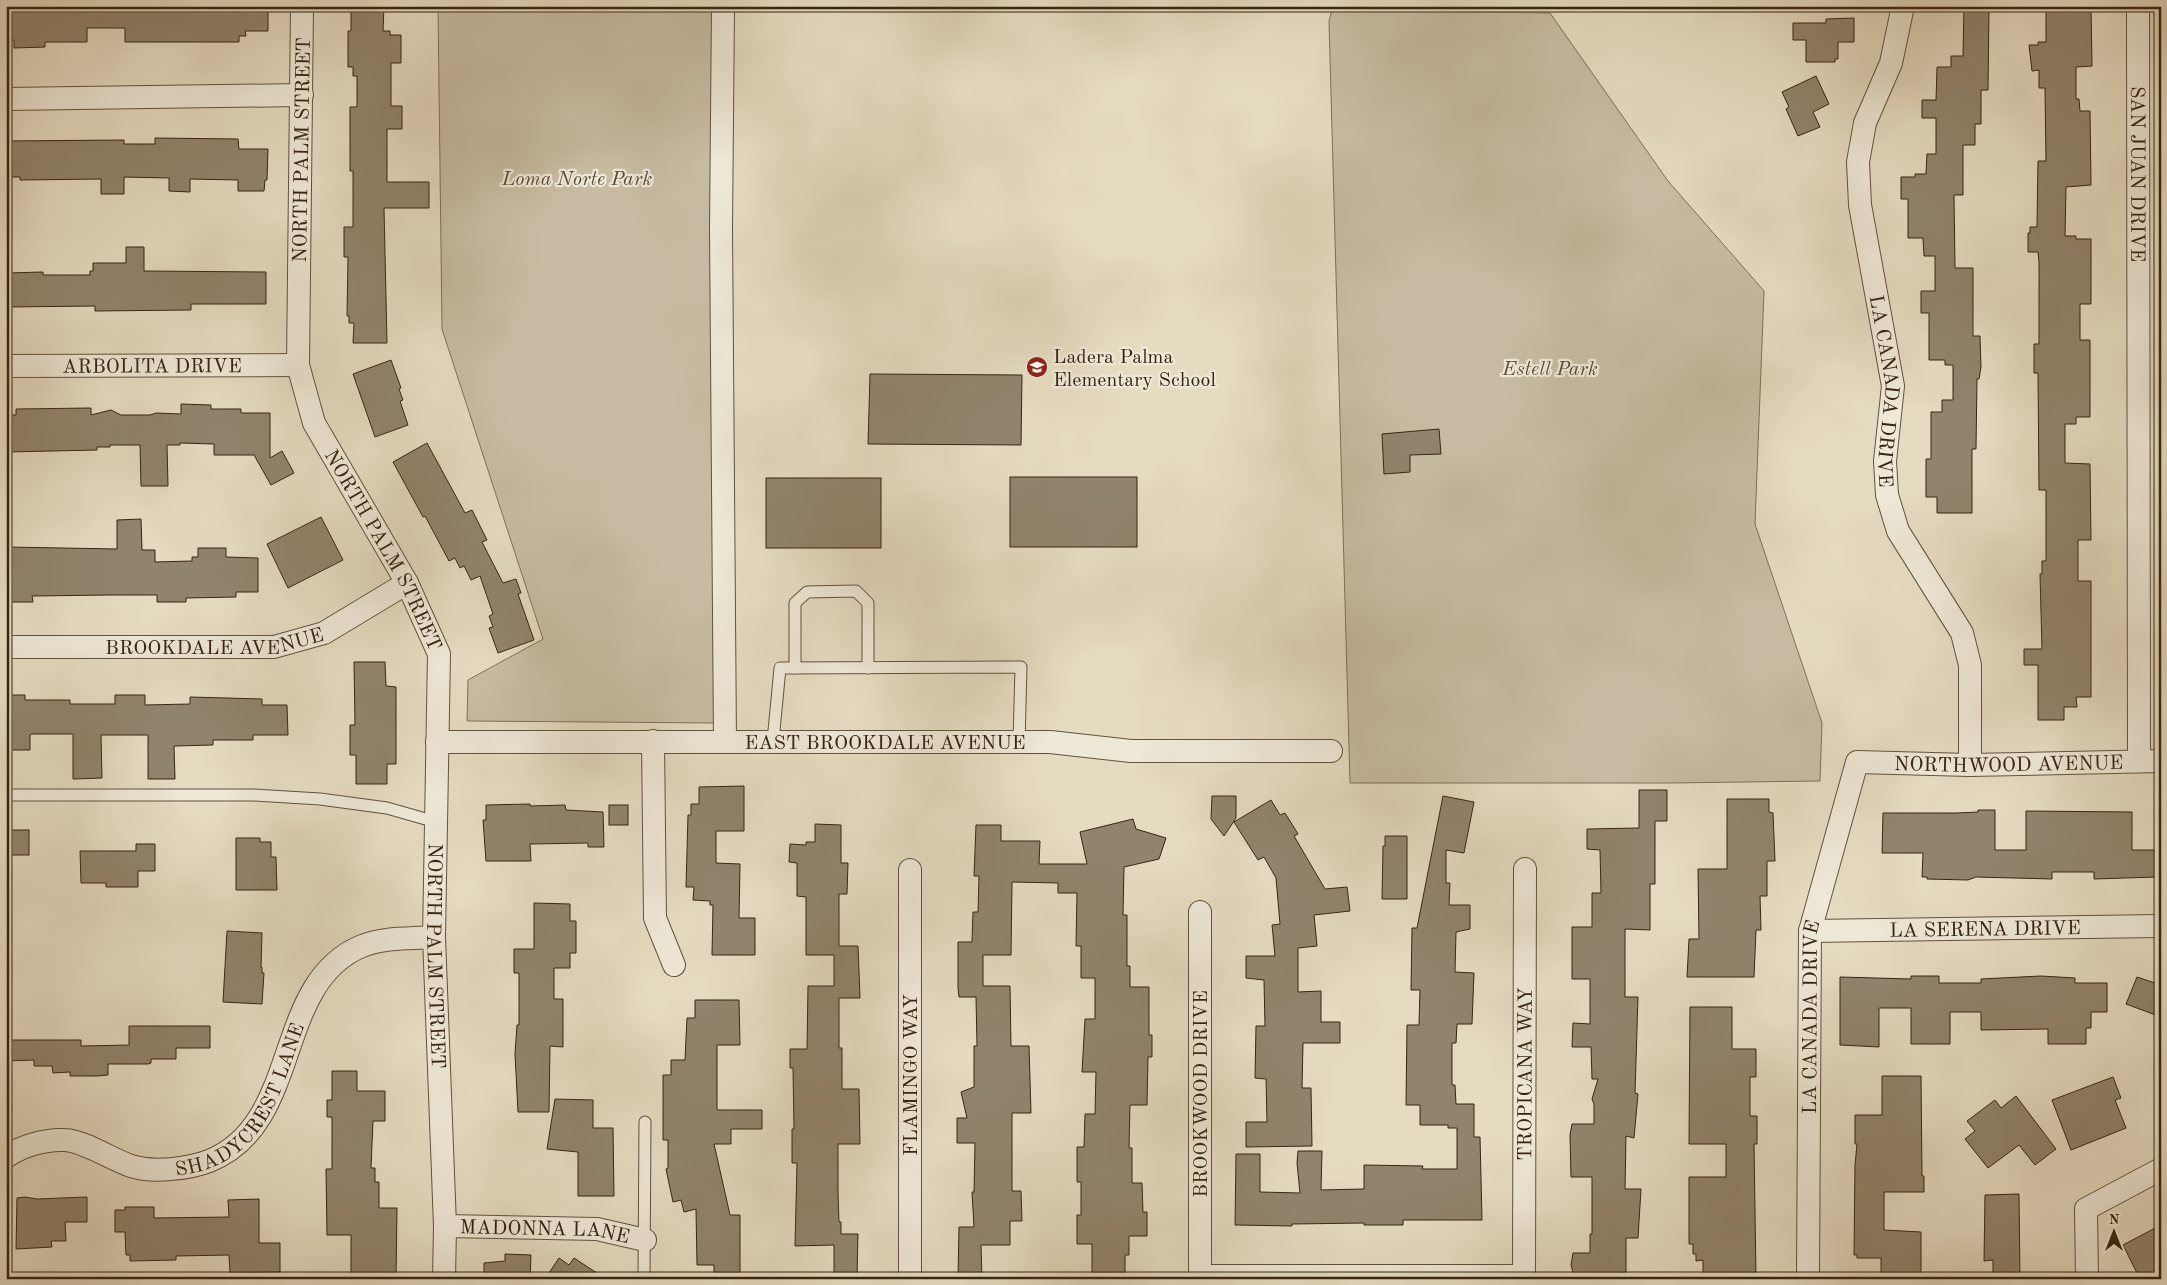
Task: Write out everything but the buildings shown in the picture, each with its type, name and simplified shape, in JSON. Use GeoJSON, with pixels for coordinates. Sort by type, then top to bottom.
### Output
{"type":"FeatureCollection","features":[{"type":"Feature","properties":{"kind":"street","name":"NORTH PALM STREET"},"geometry":{"type":"LineString","coordinates":[[302,6],[298,365],[314,423],[407,583],[439,654],[434,937],[444,1226],[444,1279]]}},
{"type":"Feature","properties":{"kind":"street"},"geometry":{"type":"LineString","coordinates":[[723,6],[721,229],[725,740]]}},
{"type":"Feature","properties":{"kind":"street","name":"LA CANADA DRIVE"},"geometry":{"type":"LineString","coordinates":[[1903,6],[1892,63],[1865,123],[1858,162],[1860,205],[1893,386],[1885,460],[1887,495],[1898,531],[1962,633],[1970,665],[1970,765]]}},
{"type":"Feature","properties":{"kind":"street","name":"SAN JUAN DRIVE"},"geometry":{"type":"LineString","coordinates":[[2138,6],[2150,761]]}},
{"type":"Feature","properties":{"kind":"street"},"geometry":{"type":"LineString","coordinates":[[6,99],[302,95]]}},
{"type":"Feature","properties":{"kind":"street","name":"ARBOLITA DRIVE"},"geometry":{"type":"LineString","coordinates":[[6,366],[298,365]]}},
{"type":"Feature","properties":{"kind":"street","name":"BROOKDALE AVENUE"},"geometry":{"type":"LineString","coordinates":[[6,647],[274,647],[324,633],[407,583]]}},
{"type":"Feature","properties":{"kind":"street"},"geometry":{"type":"LineString","coordinates":[[653,740],[655,918],[674,965]]}},
{"type":"Feature","properties":{"kind":"street","name":"EAST BROOKDALE AVENUE"},"geometry":{"type":"LineString","coordinates":[[437,742],[653,740],[1050,742],[1131,751],[1331,751]]}},
{"type":"Feature","properties":{"kind":"street","name":"NORTHWOOD AVENUE"},"geometry":{"type":"LineString","coordinates":[[1857,762],[1970,765],[2150,761]]}},
{"type":"Feature","properties":{"kind":"street","name":"LA CANADA DRIVE"},"geometry":{"type":"LineString","coordinates":[[1808,1279],[1810,931],[1857,762]]}},
{"type":"Feature","properties":{"kind":"street","name":"TROPICANA WAY"},"geometry":{"type":"LineString","coordinates":[[1524,1277],[1525,869]]}},
{"type":"Feature","properties":{"kind":"street","name":"FLAMINGO WAY"},"geometry":{"type":"LineString","coordinates":[[910,870],[910,1279]]}},
{"type":"Feature","properties":{"kind":"street","name":"BROOKWOOD DRIVE"},"geometry":{"type":"LineString","coordinates":[[1200,912],[1200,1276],[1524,1277]]}},
{"type":"Feature","properties":{"kind":"street","name":"LA SERENA DRIVE"},"geometry":{"type":"LineString","coordinates":[[1810,931],[2161,926]]}},
{"type":"Feature","properties":{"kind":"street","name":"SHADYCREST LANE"},"geometry":{"type":"LineString","coordinates":[[6,1157],[33,1144],[65,1140],[133,1167],[172,1170],[210,1161],[237,1144],[263,1116],[293,1034],[310,998],[331,965],[362,946],[394,939],[434,937]]}},
{"type":"Feature","properties":{"kind":"street"},"geometry":{"type":"LineString","coordinates":[[2087,1279],[2086,1209],[2161,1169]]}},
{"type":"Feature","properties":{"kind":"street","name":"MADONNA LANE"},"geometry":{"type":"LineString","coordinates":[[444,1226],[597,1228],[645,1240]]}},
{"type":"Feature","properties":{"kind":"lane"},"geometry":{"type":"LineString","coordinates":[[795,668],[796,603],[807,592],[856,591],[868,603],[868,668]]}},
{"type":"Feature","properties":{"kind":"lane"},"geometry":{"type":"LineString","coordinates":[[773,741],[780,668],[1021,667],[1019,742]]}},
{"type":"Feature","properties":{"kind":"lane"},"geometry":{"type":"LineString","coordinates":[[10,795],[253,795],[310,798],[387,808],[436,822]]}},
{"type":"Feature","properties":{"kind":"lane"},"geometry":{"type":"LineString","coordinates":[[644,1279],[645,1122]]}},
{"type":"Feature","properties":{"kind":"green space","name":"Loma Norte Park"},"geometry":{"type":"Polygon","coordinates":[[[438,6],[713,6],[714,723],[467,721],[468,680],[543,639],[442,329],[438,6]]]}},
{"type":"Feature","properties":{"kind":"green space","name":"Estell Park"},"geometry":{"type":"Polygon","coordinates":[[[1332,10],[1550,13],[1668,181],[1764,291],[1755,524],[1822,723],[1820,781],[1350,783],[1329,21],[1332,10]]]}},
{"type":"Feature","properties":{"kind":"place","name":"Ladera Palma Elementary School"},"geometry":{"type":"Point","coordinates":[1037,367]}}]}
